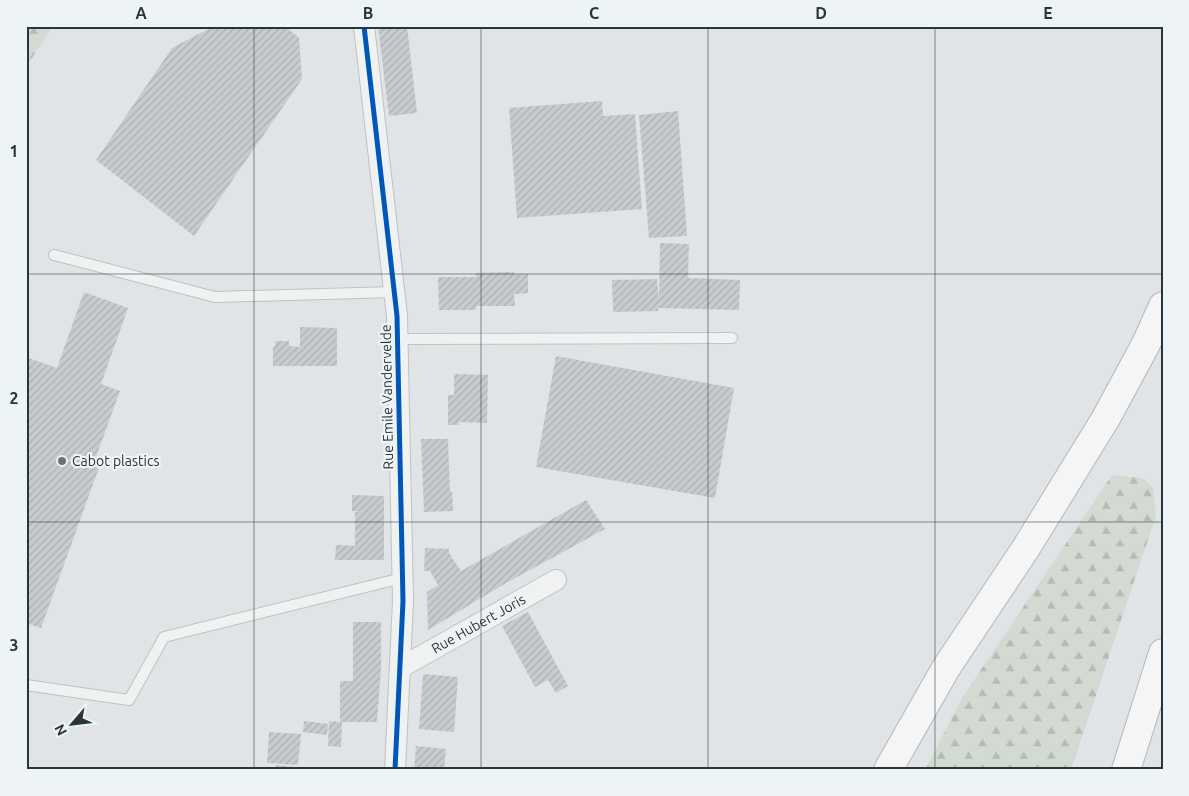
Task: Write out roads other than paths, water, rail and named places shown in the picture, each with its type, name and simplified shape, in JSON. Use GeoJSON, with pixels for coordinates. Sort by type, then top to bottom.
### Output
{"type":"FeatureCollection","features":[{"type":"Feature","properties":{"kind":"highway"},"geometry":{"type":"LineString","coordinates":[[888,770],[946,668],[1026,548],[1106,418],[1146,344],[1163,306]]}},
{"type":"Feature","properties":{"kind":"highway"},"geometry":{"type":"LineString","coordinates":[[1126,770],[1163,653]]}},
{"type":"Feature","properties":{"kind":"street","name":"Rue Emile Vandervelde"},"geometry":{"type":"LineString","coordinates":[[364,26],[394,292],[397,339],[402,578],[395,770]]}},
{"type":"Feature","properties":{"kind":"street","name":"Rue Hubert Joris"},"geometry":{"type":"LineString","coordinates":[[400,668],[556,580]]}},
{"type":"Feature","properties":{"kind":"lane"},"geometry":{"type":"LineString","coordinates":[[54,255],[215,298],[394,292]]}},
{"type":"Feature","properties":{"kind":"lane"},"geometry":{"type":"LineString","coordinates":[[397,339],[732,338]]}},
{"type":"Feature","properties":{"kind":"lane"},"geometry":{"type":"LineString","coordinates":[[26,685],[129,700],[164,637],[402,578]]}},
{"type":"Feature","properties":{"kind":"place","name":"Cabot plastics"},"geometry":{"type":"Point","coordinates":[62,461]}}]}
